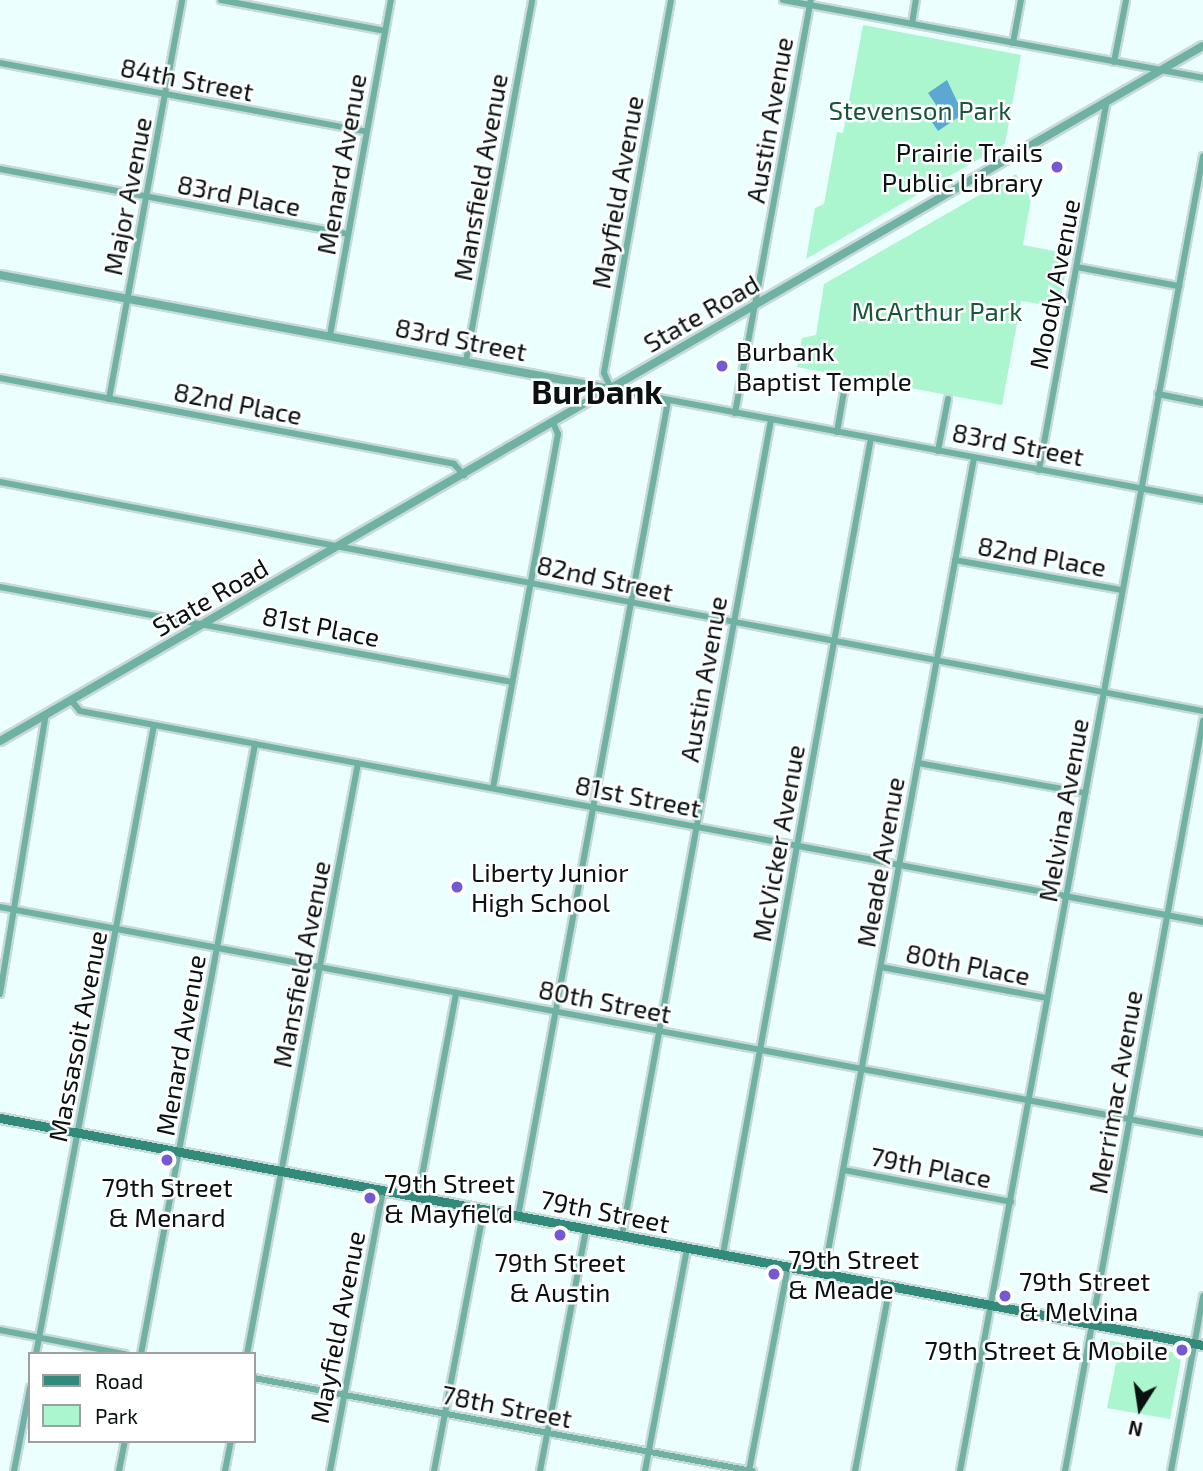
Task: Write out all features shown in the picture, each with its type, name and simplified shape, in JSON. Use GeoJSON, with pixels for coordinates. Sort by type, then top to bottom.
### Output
{"type":"FeatureCollection","features":[{"type":"Feature","properties":{"kind":"main road","name":"79th Street"},"geometry":{"type":"LineString","coordinates":[[0,1118],[1199,1344]]}},
{"type":"Feature","properties":{"kind":"street","name":"Major Avenue"},"geometry":{"type":"LineString","coordinates":[[109,399],[182,0]]}},
{"type":"Feature","properties":{"kind":"street"},"geometry":{"type":"LineString","coordinates":[[221,0],[386,31]]}},
{"type":"Feature","properties":{"kind":"street","name":"Menard Avenue"},"geometry":{"type":"LineString","coordinates":[[330,335],[391,0]]}},
{"type":"Feature","properties":{"kind":"street","name":"Mansfield Avenue"},"geometry":{"type":"LineString","coordinates":[[466,361],[532,0]]}},
{"type":"Feature","properties":{"kind":"street","name":"Mayfield Avenue"},"geometry":{"type":"LineString","coordinates":[[611,389],[604,373],[671,0]]}},
{"type":"Feature","properties":{"kind":"street"},"geometry":{"type":"LineString","coordinates":[[783,0],[1203,78]]}},
{"type":"Feature","properties":{"kind":"street"},"geometry":{"type":"LineString","coordinates":[[912,24],[916,0]]}},
{"type":"Feature","properties":{"kind":"street"},"geometry":{"type":"LineString","coordinates":[[1013,43],[1021,0]]}},
{"type":"Feature","properties":{"kind":"street"},"geometry":{"type":"LineString","coordinates":[[1114,62],[1126,0]]}},
{"type":"Feature","properties":{"kind":"street","name":"Austin Avenue"},"geometry":{"type":"LineString","coordinates":[[735,413],[810,3]]}},
{"type":"Feature","properties":{"kind":"street","name":"State Road"},"geometry":{"type":"LineString","coordinates":[[0,741],[1106,105],[1203,46]]}},
{"type":"Feature","properties":{"kind":"street","name":"84th Street"},"geometry":{"type":"LineString","coordinates":[[0,64],[367,132]]}},
{"type":"Feature","properties":{"kind":"street","name":"Moody Avenue"},"geometry":{"type":"LineString","coordinates":[[1039,470],[1106,105]]}},
{"type":"Feature","properties":{"kind":"street","name":"Melvina Avenue"},"geometry":{"type":"LineString","coordinates":[[960,1471],[1203,156]]}},
{"type":"Feature","properties":{"kind":"street","name":"83rd Place"},"geometry":{"type":"LineString","coordinates":[[0,169],[348,234]]}},
{"type":"Feature","properties":{"kind":"street"},"geometry":{"type":"LineString","coordinates":[[1077,267],[1179,286]]}},
{"type":"Feature","properties":{"kind":"street","name":"83rd Street"},"geometry":{"type":"LineString","coordinates":[[0,275],[1203,500]]}},
{"type":"Feature","properties":{"kind":"street","name":"82nd Place"},"geometry":{"type":"LineString","coordinates":[[0,378],[454,464],[464,475]]}},
{"type":"Feature","properties":{"kind":"street"},"geometry":{"type":"LineString","coordinates":[[837,432],[846,380]]}},
{"type":"Feature","properties":{"kind":"street"},"geometry":{"type":"LineString","coordinates":[[1158,394],[1203,403]]}},
{"type":"Feature","properties":{"kind":"street"},"geometry":{"type":"LineString","coordinates":[[938,451],[948,399]]}},
{"type":"Feature","properties":{"kind":"street"},"geometry":{"type":"LineString","coordinates":[[518,1216],[668,401]]}},
{"type":"Feature","properties":{"kind":"street","name":"Austin Avenue"},"geometry":{"type":"LineString","coordinates":[[622,1235],[771,420]]}},
{"type":"Feature","properties":{"kind":"street"},"geometry":{"type":"LineString","coordinates":[[493,788],[558,434],[553,423]]}},
{"type":"Feature","properties":{"kind":"street","name":"McVicker Avenue"},"geometry":{"type":"LineString","coordinates":[[723,1254],[872,438]]}},
{"type":"Feature","properties":{"kind":"street","name":"Meade Avenue"},"geometry":{"type":"LineString","coordinates":[[824,1273],[974,457]]}},
{"type":"Feature","properties":{"kind":"street","name":"82nd Street"},"geometry":{"type":"LineString","coordinates":[[0,482],[1203,712]]}},
{"type":"Feature","properties":{"kind":"street","name":"82nd Place"},"geometry":{"type":"LineString","coordinates":[[955,560],[1122,590]]}},
{"type":"Feature","properties":{"kind":"street","name":"81st Place"},"geometry":{"type":"LineString","coordinates":[[0,587],[512,682]]}},
{"type":"Feature","properties":{"kind":"street","name":"81st Street"},"geometry":{"type":"LineString","coordinates":[[71,700],[80,711],[1203,922]]}},
{"type":"Feature","properties":{"kind":"street"},"geometry":{"type":"LineString","coordinates":[[0,994],[46,714]]}},
{"type":"Feature","properties":{"kind":"street","name":"Merrimac Avenue"},"geometry":{"type":"LineString","coordinates":[[1065,1471],[1203,721]]}},
{"type":"Feature","properties":{"kind":"street","name":"Massasoit Avenue"},"geometry":{"type":"LineString","coordinates":[[36,1352],[154,725]]}},
{"type":"Feature","properties":{"kind":"street","name":"Menard Avenue"},"geometry":{"type":"LineString","coordinates":[[141,1352],[255,744]]}},
{"type":"Feature","properties":{"kind":"street","name":"Mansfield Avenue"},"geometry":{"type":"LineString","coordinates":[[247,1352],[358,763]]}},
{"type":"Feature","properties":{"kind":"street"},"geometry":{"type":"LineString","coordinates":[[918,763],[1085,793]]}},
{"type":"Feature","properties":{"kind":"street","name":"80th Street"},"geometry":{"type":"LineString","coordinates":[[0,907],[1203,1133]]}},
{"type":"Feature","properties":{"kind":"street","name":"80th Place"},"geometry":{"type":"LineString","coordinates":[[881,967],[1047,998]]}},
{"type":"Feature","properties":{"kind":"street"},"geometry":{"type":"LineString","coordinates":[[418,1197],[456,993]]}},
{"type":"Feature","properties":{"kind":"street","name":"79th Place"},"geometry":{"type":"LineString","coordinates":[[844,1170],[1011,1202]]}},
{"type":"Feature","properties":{"kind":"street","name":"Mayfield Avenue"},"geometry":{"type":"LineString","coordinates":[[330,1471],[383,1191]]}},
{"type":"Feature","properties":{"kind":"street"},"geometry":{"type":"LineString","coordinates":[[434,1471],[484,1209]]}},
{"type":"Feature","properties":{"kind":"street"},"geometry":{"type":"LineString","coordinates":[[540,1471],[586,1228]]}},
{"type":"Feature","properties":{"kind":"street"},"geometry":{"type":"LineString","coordinates":[[645,1471],[687,1248]]}},
{"type":"Feature","properties":{"kind":"street"},"geometry":{"type":"LineString","coordinates":[[750,1471],[788,1266]]}},
{"type":"Feature","properties":{"kind":"street"},"geometry":{"type":"LineString","coordinates":[[855,1471],[890,1286]]}},
{"type":"Feature","properties":{"kind":"street"},"geometry":{"type":"LineString","coordinates":[[1171,1471],[1199,1344],[1203,1296]]}},
{"type":"Feature","properties":{"kind":"street"},"geometry":{"type":"LineString","coordinates":[[0,1330],[114,1352]]}},
{"type":"Feature","properties":{"kind":"street","name":"78th Street"},"geometry":{"type":"LineString","coordinates":[[256,1378],[750,1471]]}},
{"type":"Feature","properties":{"kind":"street"},"geometry":{"type":"LineString","coordinates":[[14,1471],[28,1398]]}},
{"type":"Feature","properties":{"kind":"street"},"geometry":{"type":"LineString","coordinates":[[119,1471],[125,1443]]}},
{"type":"Feature","properties":{"kind":"street"},"geometry":{"type":"LineString","coordinates":[[225,1471],[231,1443]]}},
{"type":"Feature","properties":{"kind":"green space","name":"Stevenson Park"},"geometry":{"type":"Polygon","coordinates":[[[863,25],[1021,55],[1005,144],[806,259],[815,208],[824,204],[837,132],[843,133],[863,25]]]}},
{"type":"Feature","properties":{"kind":"green space","name":"McArthur Park"},"geometry":{"type":"Polygon","coordinates":[[[1016,174],[1031,199],[1023,245],[1069,254],[1059,307],[1021,301],[1002,405],[797,367],[802,338],[816,335],[824,284],[1016,174]]]}},
{"type":"Feature","properties":{"kind":"green space"},"geometry":{"type":"Polygon","coordinates":[[[1101,1339],[1182,1354],[1170,1419],[1107,1408],[1118,1353],[1099,1349],[1101,1339]]]}},
{"type":"Feature","properties":{"kind":"water"},"geometry":{"type":"Polygon","coordinates":[[[947,80],[963,114],[938,131],[928,116],[939,109],[928,93],[947,80]]]}},
{"type":"Feature","properties":{"kind":"place","name":"Prairie Trails Public Library"},"geometry":{"type":"Point","coordinates":[1057,167]}},
{"type":"Feature","properties":{"kind":"place","name":"Burbank Baptist Temple"},"geometry":{"type":"Point","coordinates":[722,366]}},
{"type":"Feature","properties":{"kind":"place","name":"Liberty Junior High School"},"geometry":{"type":"Point","coordinates":[457,887]}},
{"type":"Feature","properties":{"kind":"place","name":"79th Street & Menard"},"geometry":{"type":"Point","coordinates":[167,1160]}},
{"type":"Feature","properties":{"kind":"place","name":"79th Street & Mayfield"},"geometry":{"type":"Point","coordinates":[370,1198]}},
{"type":"Feature","properties":{"kind":"place","name":"79th Street & Austin"},"geometry":{"type":"Point","coordinates":[560,1235]}},
{"type":"Feature","properties":{"kind":"place","name":"79th Street & Meade"},"geometry":{"type":"Point","coordinates":[774,1274]}},
{"type":"Feature","properties":{"kind":"place","name":"79th Street & Melvina"},"geometry":{"type":"Point","coordinates":[1005,1296]}},
{"type":"Feature","properties":{"kind":"place","name":"79th Street & Mobile"},"geometry":{"type":"Point","coordinates":[1182,1350]}},
{"type":"Feature","properties":{"kind":"district","name":"Burbank"},"geometry":{"type":"Point","coordinates":[597,392]}}]}
